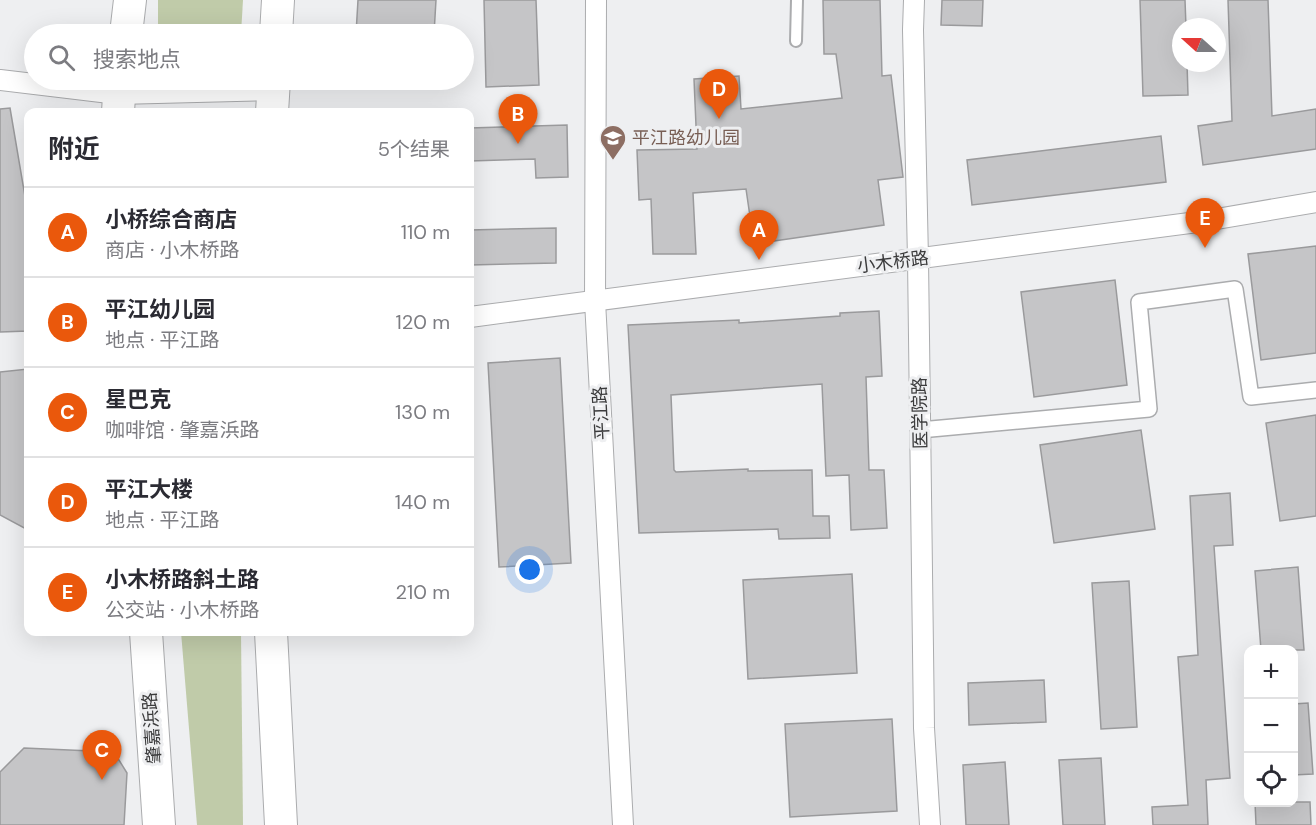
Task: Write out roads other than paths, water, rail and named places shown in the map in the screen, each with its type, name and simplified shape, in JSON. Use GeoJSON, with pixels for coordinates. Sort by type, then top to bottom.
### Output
{"type":"FeatureCollection","features":[{"type":"Feature","properties":{"kind":"main road"},"geometry":{"type":"LineString","coordinates":[[127,24],[130,0]]}},
{"type":"Feature","properties":{"kind":"main road"},"geometry":{"type":"LineString","coordinates":[[277,24],[278,0]]}},
{"type":"Feature","properties":{"kind":"main road","name":"肇嘉浜路"},"geometry":{"type":"LineString","coordinates":[[146,636],[159,825]]}},
{"type":"Feature","properties":{"kind":"main road"},"geometry":{"type":"LineString","coordinates":[[271,636],[281,825]]}},
{"type":"Feature","properties":{"kind":"street","name":"平江路"},"geometry":{"type":"LineString","coordinates":[[596,0],[595,301],[623,825]]}},
{"type":"Feature","properties":{"kind":"street","name":"医学院路"},"geometry":{"type":"LineString","coordinates":[[914,0],[924,728],[930,825]]}},
{"type":"Feature","properties":{"kind":"street"},"geometry":{"type":"LineString","coordinates":[[0,80],[24,83]]}},
{"type":"Feature","properties":{"kind":"street"},"geometry":{"type":"LineString","coordinates":[[79,90],[119,95],[273,94]]}},
{"type":"Feature","properties":{"kind":"street","name":"小木桥路"},"geometry":{"type":"LineString","coordinates":[[474,316],[1205,221],[1316,202]]}},
{"type":"Feature","properties":{"kind":"street"},"geometry":{"type":"LineString","coordinates":[[920,430],[1149,409],[1139,302],[1235,289],[1251,397],[1316,390]]}},
{"type":"Feature","properties":{"kind":"lane"},"geometry":{"type":"LineString","coordinates":[[796,41],[797,0]]}},
{"type":"Feature","properties":{"kind":"place","name":"平江大楼"},"geometry":{"type":"Point","coordinates":[719,119]}},
{"type":"Feature","properties":{"kind":"place","name":"平江幼儿园"},"geometry":{"type":"Point","coordinates":[518,144]}},
{"type":"Feature","properties":{"kind":"place","name":"平江路幼儿园"},"geometry":{"type":"Point","coordinates":[613,161]}},
{"type":"Feature","properties":{"kind":"place","name":"小木桥路斜土路"},"geometry":{"type":"Point","coordinates":[1205,248]}},
{"type":"Feature","properties":{"kind":"place","name":"小桥综合商店"},"geometry":{"type":"Point","coordinates":[759,260]}},
{"type":"Feature","properties":{"kind":"place","name":"星巴克"},"geometry":{"type":"Point","coordinates":[102,780]}}]}
